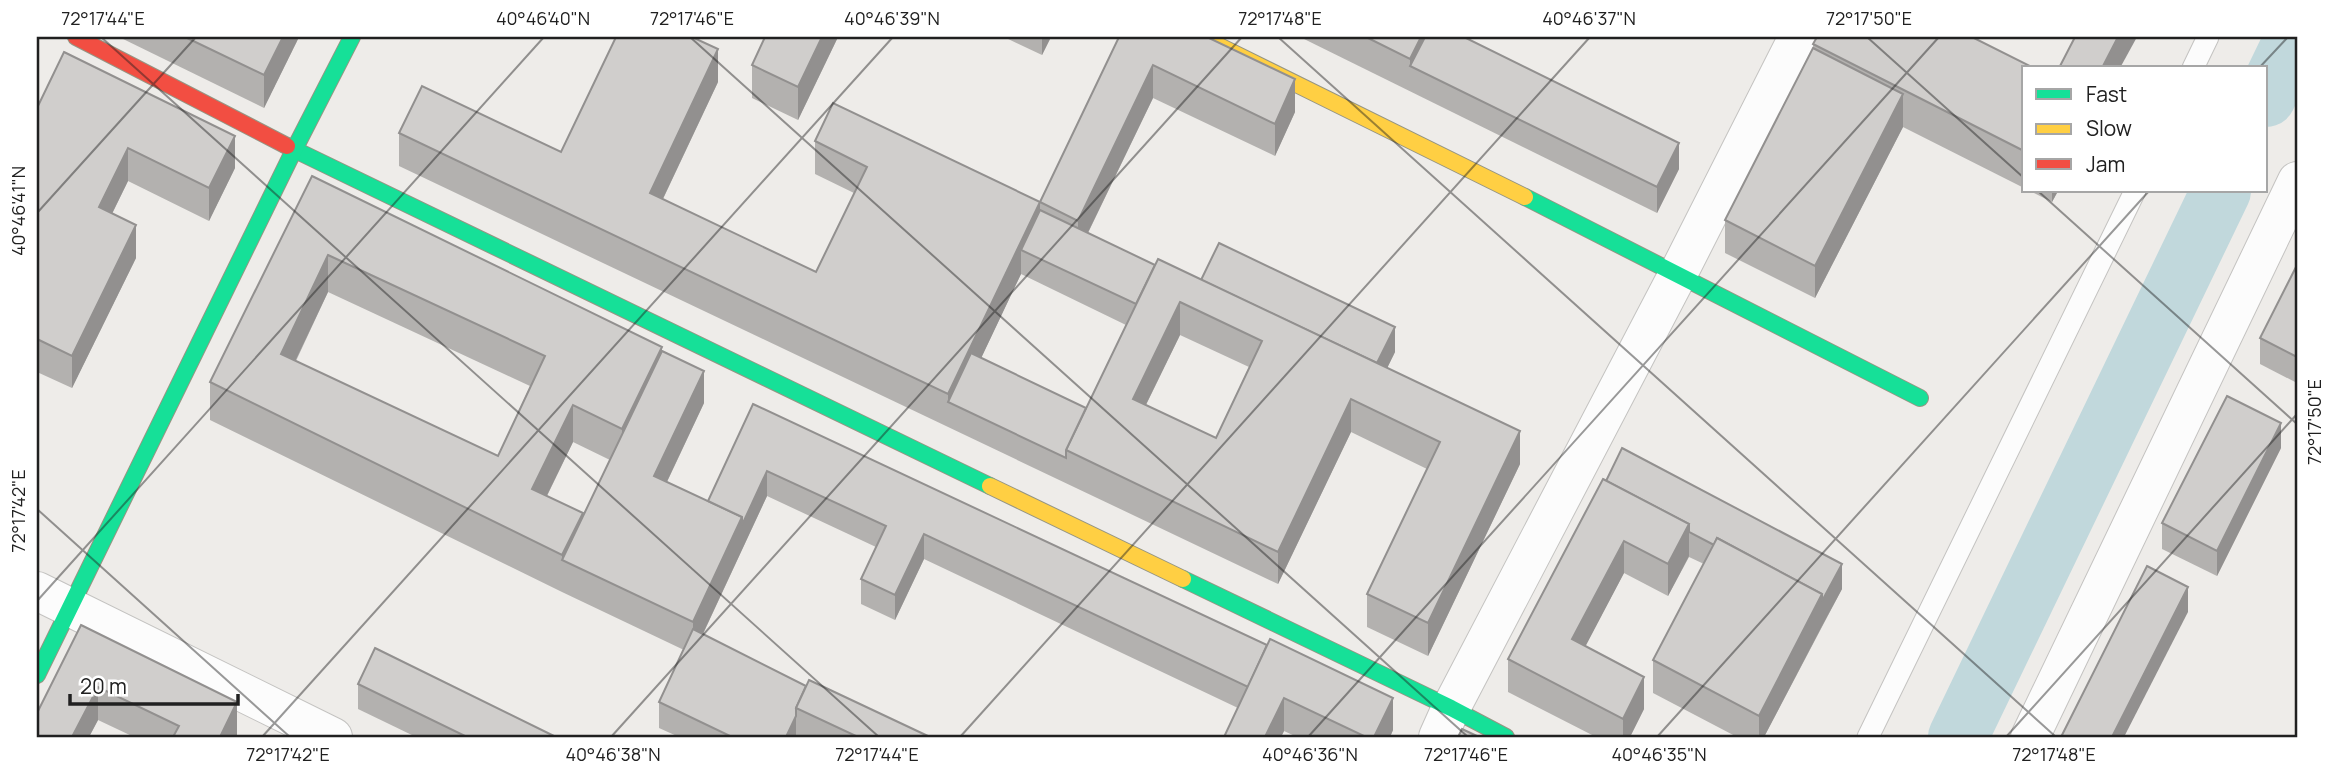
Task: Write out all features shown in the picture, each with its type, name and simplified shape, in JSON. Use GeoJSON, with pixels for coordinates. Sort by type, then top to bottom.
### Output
{"type":"FeatureCollection","features":[{"type":"Feature","properties":{"kind":"street"},"geometry":{"type":"LineString","coordinates":[[76,37],[294,150],[1444,723],[1506,737]]}},
{"type":"Feature","properties":{"kind":"street"},"geometry":{"type":"LineString","coordinates":[[37,675],[352,37]]}},
{"type":"Feature","properties":{"kind":"street"},"geometry":{"type":"LineString","coordinates":[[1200,37],[1678,274],[1920,398]]}},
{"type":"Feature","properties":{"kind":"street"},"geometry":{"type":"LineString","coordinates":[[1444,723],[1798,37]]}},
{"type":"Feature","properties":{"kind":"street"},"geometry":{"type":"LineString","coordinates":[[2030,737],[2297,181]]}},
{"type":"Feature","properties":{"kind":"street"},"geometry":{"type":"LineString","coordinates":[[37,591],[333,737]]}},
{"type":"Feature","properties":{"kind":"lane"},"geometry":{"type":"LineString","coordinates":[[2194,66],[2208,37]]}},
{"type":"Feature","properties":{"kind":"lane"},"geometry":{"type":"LineString","coordinates":[[1868,737],[2135,192]]}},
{"type":"Feature","properties":{"kind":"building"},"geometry":{"type":"Polygon","coordinates":[[[185,37],[283,37],[264,75],[185,37]]]}},
{"type":"Feature","properties":{"kind":"building"},"geometry":{"type":"Polygon","coordinates":[[[616,37],[692,37],[718,49],[650,193],[816,272],[867,167],[815,141],[833,103],[1040,202],[948,394],[399,133],[422,86],[561,152],[616,37]]]}},
{"type":"Feature","properties":{"kind":"building"},"geometry":{"type":"Polygon","coordinates":[[[765,37],[822,37],[798,87],[752,65],[765,37]]]}},
{"type":"Feature","properties":{"kind":"building"},"geometry":{"type":"Polygon","coordinates":[[[1119,37],[1207,37],[1295,79],[1275,124],[1153,65],[1078,221],[1040,202],[1119,37]]]}},
{"type":"Feature","properties":{"kind":"building"},"geometry":{"type":"Polygon","coordinates":[[[1366,37],[1421,37],[1410,59],[1366,37]]]}},
{"type":"Feature","properties":{"kind":"building"},"geometry":{"type":"Polygon","coordinates":[[[1425,37],[1464,37],[1679,143],[1657,187],[1410,66],[1425,37]]]}},
{"type":"Feature","properties":{"kind":"building"},"geometry":{"type":"Polygon","coordinates":[[[1817,37],[1972,37],[2030,66],[2022,66],[2022,150],[1813,44],[1817,37]]]}},
{"type":"Feature","properties":{"kind":"building"},"geometry":{"type":"Polygon","coordinates":[[[2075,37],[2118,37],[2103,66],[2060,66],[2075,37]]]}},
{"type":"Feature","properties":{"kind":"building"},"geometry":{"type":"Polygon","coordinates":[[[1813,48],[1903,94],[1815,266],[1725,220],[1813,48]]]}},
{"type":"Feature","properties":{"kind":"building"},"geometry":{"type":"Polygon","coordinates":[[[64,52],[235,136],[209,188],[128,148],[99,207],[136,225],[72,356],[37,339],[37,108],[64,52]]]}},
{"type":"Feature","properties":{"kind":"building"},"geometry":{"type":"Polygon","coordinates":[[[312,176],[662,347],[622,429],[573,405],[532,489],[583,513],[562,555],[210,382],[312,176]],[[328,255],[281,354],[498,456],[545,356],[328,255]]]}},
{"type":"Feature","properties":{"kind":"building"},"geometry":{"type":"Polygon","coordinates":[[[1040,210],[1155,265],[1136,304],[1021,250],[1040,210]]]}},
{"type":"Feature","properties":{"kind":"building"},"geometry":{"type":"Polygon","coordinates":[[[1219,243],[1395,327],[1377,363],[1201,280],[1219,243]]]}},
{"type":"Feature","properties":{"kind":"building"},"geometry":{"type":"Polygon","coordinates":[[[1158,259],[1520,431],[1428,623],[1367,594],[1440,442],[1351,399],[1278,552],[1066,450],[1158,259]],[[1180,302],[1133,399],[1216,438],[1262,341],[1180,302]]]}},
{"type":"Feature","properties":{"kind":"building"},"geometry":{"type":"Polygon","coordinates":[[[2297,265],[2297,357],[2260,338],[2297,265]]]}},
{"type":"Feature","properties":{"kind":"building"},"geometry":{"type":"Polygon","coordinates":[[[662,351],[704,371],[654,476],[742,517],[693,622],[562,560],[662,351]]]}},
{"type":"Feature","properties":{"kind":"building"},"geometry":{"type":"Polygon","coordinates":[[[971,353],[1086,408],[1066,450],[1066,458],[948,402],[971,353]]]}},
{"type":"Feature","properties":{"kind":"building"},"geometry":{"type":"Polygon","coordinates":[[[2227,396],[2281,423],[2217,551],[2162,523],[2227,396]]]}},
{"type":"Feature","properties":{"kind":"building"},"geometry":{"type":"Polygon","coordinates":[[[753,404],[1267,645],[1248,687],[924,534],[895,595],[861,579],[886,526],[767,471],[742,525],[742,517],[708,501],[753,404]]]}},
{"type":"Feature","properties":{"kind":"building"},"geometry":{"type":"Polygon","coordinates":[[[1622,448],[1842,564],[1822,601],[1822,594],[1717,538],[1714,545],[1689,532],[1689,524],[1606,481],[1622,448]]]}},
{"type":"Feature","properties":{"kind":"building"},"geometry":{"type":"Polygon","coordinates":[[[1603,479],[1689,524],[1668,564],[1624,541],[1572,639],[1644,677],[1623,719],[1508,659],[1603,479]]]}},
{"type":"Feature","properties":{"kind":"building"},"geometry":{"type":"Polygon","coordinates":[[[1717,538],[1822,594],[1759,716],[1653,660],[1717,538]]]}},
{"type":"Feature","properties":{"kind":"building"},"geometry":{"type":"Polygon","coordinates":[[[2147,566],[2188,587],[2112,737],[2061,737],[2147,566]]]}},
{"type":"Feature","properties":{"kind":"building"},"geometry":{"type":"Polygon","coordinates":[[[81,625],[237,702],[220,737],[173,737],[179,726],[98,687],[72,737],[37,737],[37,713],[81,625]]]}},
{"type":"Feature","properties":{"kind":"building"},"geometry":{"type":"Polygon","coordinates":[[[693,629],[806,686],[786,737],[732,737],[659,702],[693,629]]]}},
{"type":"Feature","properties":{"kind":"building"},"geometry":{"type":"Polygon","coordinates":[[[1270,639],[1393,698],[1374,737],[1366,737],[1284,698],[1265,737],[1224,737],[1270,639]]]}},
{"type":"Feature","properties":{"kind":"building"},"geometry":{"type":"Polygon","coordinates":[[[375,648],[556,737],[467,737],[358,684],[375,648]]]}},
{"type":"Feature","properties":{"kind":"building"},"geometry":{"type":"Polygon","coordinates":[[[809,680],[930,737],[858,737],[796,708],[809,680]]]}},
{"type":"Feature","properties":{"kind":"building"},"geometry":{"type":"Polygon","coordinates":[[[1462,729],[1479,737],[1458,737],[1462,729]]]}},
{"type":"Feature","properties":{"kind":"waterway"},"geometry":{"type":"LineString","coordinates":[[2268,93],[2295,37]]}},
{"type":"Feature","properties":{"kind":"waterway"},"geometry":{"type":"LineString","coordinates":[[1958,737],[2221,192]]}},
{"type":"Feature","properties":{"kind":"traffic: fast"},"geometry":{"type":"LineString","coordinates":[[37,675],[352,37]]}},
{"type":"Feature","properties":{"kind":"traffic: fast"},"geometry":{"type":"LineString","coordinates":[[287,146],[990,486]]}},
{"type":"Feature","properties":{"kind":"traffic: fast"},"geometry":{"type":"LineString","coordinates":[[1525,197],[1920,398]]}},
{"type":"Feature","properties":{"kind":"traffic: fast"},"geometry":{"type":"LineString","coordinates":[[1183,579],[1506,737]]}},
{"type":"Feature","properties":{"kind":"traffic: slow"},"geometry":{"type":"LineString","coordinates":[[1201,37],[1525,197]]}},
{"type":"Feature","properties":{"kind":"traffic: slow"},"geometry":{"type":"LineString","coordinates":[[990,486],[1183,579]]}},
{"type":"Feature","properties":{"kind":"traffic: jam"},"geometry":{"type":"LineString","coordinates":[[76,37],[287,146]]}}]}
